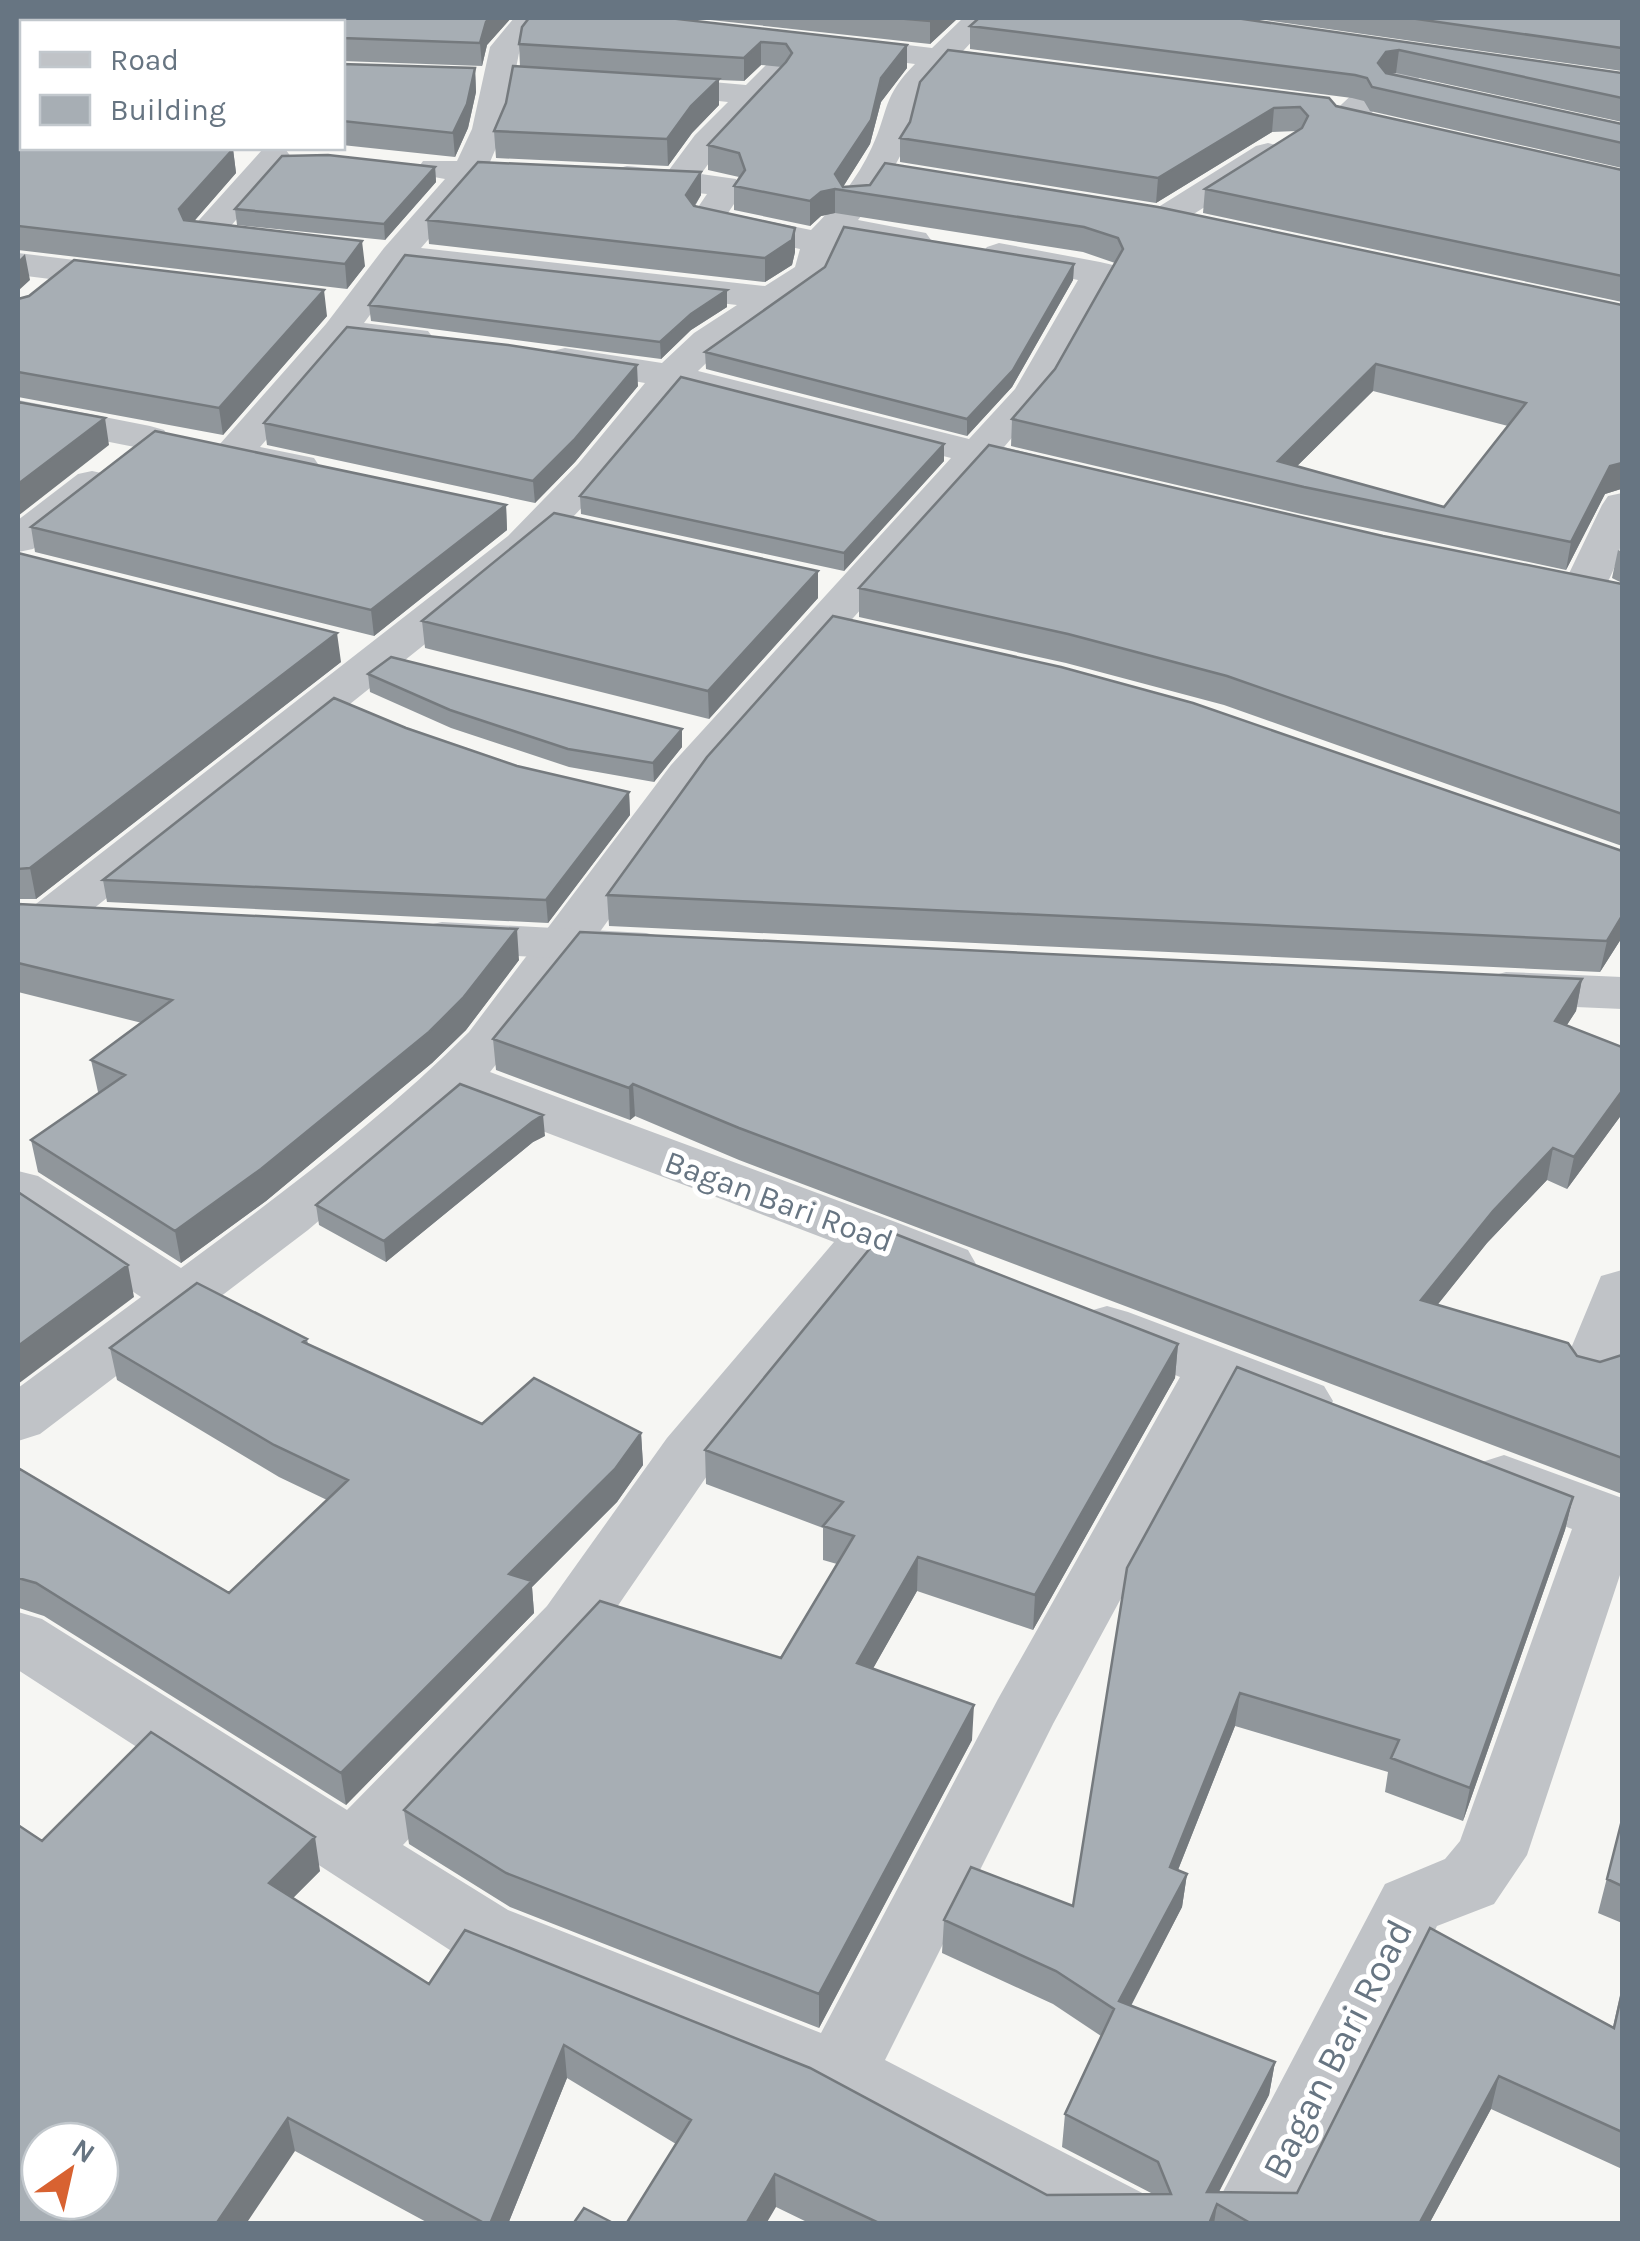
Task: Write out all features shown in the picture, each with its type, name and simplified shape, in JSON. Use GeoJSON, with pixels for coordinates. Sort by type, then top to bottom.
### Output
{"type":"FeatureCollection","features":[{"type":"Feature","properties":{"kind":"street"},"geometry":{"type":"LineString","coordinates":[[18,540],[191,445],[340,313],[469,172],[488,129],[505,47],[529,18]]}},
{"type":"Feature","properties":{"kind":"street"},"geometry":{"type":"LineString","coordinates":[[34,918],[385,656],[523,546],[671,376],[707,341],[811,272],[826,234],[876,172],[890,146],[900,104],[917,80],[979,18]]}},
{"type":"Feature","properties":{"kind":"street"},"geometry":{"type":"LineString","coordinates":[[772,38],[1054,72]]}},
{"type":"Feature","properties":{"kind":"street"},"geometry":{"type":"LineString","coordinates":[[679,180],[707,142],[806,42]]}},
{"type":"Feature","properties":{"kind":"street"},"geometry":{"type":"LineString","coordinates":[[1380,48],[1472,63]]}},
{"type":"Feature","properties":{"kind":"street"},"geometry":{"type":"LineString","coordinates":[[1382,128],[1345,118],[1387,84],[1433,56]]}},
{"type":"Feature","properties":{"kind":"street"},"geometry":{"type":"LineString","coordinates":[[461,77],[534,80]]}},
{"type":"Feature","properties":{"kind":"street"},"geometry":{"type":"LineString","coordinates":[[624,84],[753,95]]}},
{"type":"Feature","properties":{"kind":"street"},"geometry":{"type":"LineString","coordinates":[[1387,84],[1435,94]]}},
{"type":"Feature","properties":{"kind":"street"},"geometry":{"type":"LineString","coordinates":[[1315,106],[1352,112]]}},
{"type":"Feature","properties":{"kind":"street"},"geometry":{"type":"LineString","coordinates":[[1164,218],[1286,142]]}},
{"type":"Feature","properties":{"kind":"street"},"geometry":{"type":"LineString","coordinates":[[236,158],[290,152]]}},
{"type":"Feature","properties":{"kind":"street"},"geometry":{"type":"LineString","coordinates":[[290,152],[203,236],[290,246]]}},
{"type":"Feature","properties":{"kind":"street"},"geometry":{"type":"LineString","coordinates":[[18,1418],[288,1218],[454,1078],[488,1043],[668,803],[701,734],[980,454],[1031,394],[1100,273],[956,247],[707,220],[725,192],[724,186],[583,174],[469,172],[411,165]]}},
{"type":"Feature","properties":{"kind":"street"},"geometry":{"type":"LineString","coordinates":[[876,172],[913,176]]}},
{"type":"Feature","properties":{"kind":"street"},"geometry":{"type":"LineString","coordinates":[[1129,211],[1202,226]]}},
{"type":"Feature","properties":{"kind":"street"},"geometry":{"type":"LineString","coordinates":[[358,251],[775,298]]}},
{"type":"Feature","properties":{"kind":"street"},"geometry":{"type":"LineString","coordinates":[[18,264],[171,283]]}},
{"type":"Feature","properties":{"kind":"street"},"geometry":{"type":"LineString","coordinates":[[30,301],[70,270]]}},
{"type":"Feature","properties":{"kind":"street"},"geometry":{"type":"LineString","coordinates":[[340,313],[454,344]]}},
{"type":"Feature","properties":{"kind":"street"},"geometry":{"type":"LineString","coordinates":[[528,354],[671,376],[1092,481]]}},
{"type":"Feature","properties":{"kind":"street"},"geometry":{"type":"LineString","coordinates":[[18,412],[344,476]]}},
{"type":"Feature","properties":{"kind":"street"},"geometry":{"type":"LineString","coordinates":[[1584,590],[1622,505]]}},
{"type":"Feature","properties":{"kind":"street"},"geometry":{"type":"LineString","coordinates":[[832,599],[877,638]]}},
{"type":"Feature","properties":{"kind":"street"},"geometry":{"type":"LineString","coordinates":[[328,641],[440,670]]}},
{"type":"Feature","properties":{"kind":"street"},"geometry":{"type":"LineString","coordinates":[[332,696],[383,719]]}},
{"type":"Feature","properties":{"kind":"street"},"geometry":{"type":"LineString","coordinates":[[613,794],[668,803]]}},
{"type":"Feature","properties":{"kind":"street"},"geometry":{"type":"LineString","coordinates":[[34,918],[118,921]]}},
{"type":"Feature","properties":{"kind":"street"},"geometry":{"type":"LineString","coordinates":[[388,934],[684,950]]}},
{"type":"Feature","properties":{"kind":"street"},"geometry":{"type":"LineString","coordinates":[[1454,986],[1622,993]]}},
{"type":"Feature","properties":{"kind":"street","name":"Bagan Bari Road"},"geometry":{"type":"LineString","coordinates":[[454,1078],[1001,1285]]}},
{"type":"Feature","properties":{"kind":"street"},"geometry":{"type":"LineString","coordinates":[[18,1189],[183,1297]]}},
{"type":"Feature","properties":{"kind":"street"},"geometry":{"type":"LineString","coordinates":[[354,1849],[570,1624],[688,1454],[873,1234]]}},
{"type":"Feature","properties":{"kind":"street"},"geometry":{"type":"LineString","coordinates":[[1592,1370],[1622,1290]]}},
{"type":"Feature","properties":{"kind":"street"},"geometry":{"type":"LineString","coordinates":[[1054,1306],[1356,1422]]}},
{"type":"Feature","properties":{"kind":"street"},"geometry":{"type":"LineString","coordinates":[[840,2074],[1022,1718],[1215,1368]]}},
{"type":"Feature","properties":{"kind":"street","name":"Bagan Bari Road"},"geometry":{"type":"LineString","coordinates":[[1246,2224],[1411,1905],[1435,1892],[1468,1883],[1491,1855],[1615,1520],[1446,1456]]}},
{"type":"Feature","properties":{"kind":"street"},"geometry":{"type":"LineString","coordinates":[[18,1637],[482,1932],[840,2074],[1124,2224]]}},
{"type":"Feature","properties":{"kind":"building"},"geometry":{"type":"Polygon","coordinates":[[[18,18],[489,18],[480,43],[345,38],[345,20],[20,20],[18,119],[18,18]]]}},
{"type":"Feature","properties":{"kind":"building"},"geometry":{"type":"Polygon","coordinates":[[[529,18],[669,18],[907,45],[881,78],[871,120],[835,174],[843,187],[870,185],[885,163],[1158,207],[1622,305],[1622,463],[1610,466],[1571,542],[1304,487],[1012,419],[1055,369],[1123,249],[1118,238],[1084,227],[835,189],[821,192],[810,201],[734,186],[745,170],[739,153],[708,145],[786,62],[792,53],[786,44],[761,42],[744,58],[519,44],[522,27],[529,18]],[[1376,364],[1278,461],[1444,507],[1526,403],[1376,364]]]}},
{"type":"Feature","properties":{"kind":"building"},"geometry":{"type":"Polygon","coordinates":[[[979,18],[1236,18],[1622,73],[1622,98],[1399,50],[1386,52],[1378,63],[1386,73],[1622,124],[1622,143],[1372,87],[1367,78],[1355,75],[970,26],[979,18]]]}},
{"type":"Feature","properties":{"kind":"building"},"geometry":{"type":"Polygon","coordinates":[[[1410,18],[1622,18],[1622,48],[1410,18]]]}},
{"type":"Feature","properties":{"kind":"building"},"geometry":{"type":"Polygon","coordinates":[[[948,50],[1329,98],[1336,106],[1622,170],[1622,276],[1205,189],[1302,128],[1308,116],[1300,107],[1274,108],[1158,178],[900,138],[910,122],[920,82],[948,50]]]}},
{"type":"Feature","properties":{"kind":"building"},"geometry":{"type":"Polygon","coordinates":[[[345,64],[475,68],[467,104],[453,133],[345,121],[345,64]]]}},
{"type":"Feature","properties":{"kind":"building"},"geometry":{"type":"Polygon","coordinates":[[[513,66],[719,79],[691,106],[667,139],[494,131],[506,103],[513,66]]]}},
{"type":"Feature","properties":{"kind":"building"},"geometry":{"type":"Polygon","coordinates":[[[18,147],[232,150],[179,209],[184,220],[362,241],[345,264],[18,226],[18,147]]]}},
{"type":"Feature","properties":{"kind":"building"},"geometry":{"type":"Polygon","coordinates":[[[328,155],[435,167],[384,224],[235,209],[282,156],[328,155]]]}},
{"type":"Feature","properties":{"kind":"building"},"geometry":{"type":"Polygon","coordinates":[[[478,162],[701,172],[686,195],[694,206],[795,228],[792,240],[765,258],[427,220],[478,162]]]}},
{"type":"Feature","properties":{"kind":"building"},"geometry":{"type":"Polygon","coordinates":[[[844,227],[1074,264],[1013,370],[967,419],[705,352],[825,267],[844,227]]]}},
{"type":"Feature","properties":{"kind":"building"},"geometry":{"type":"Polygon","coordinates":[[[405,255],[727,290],[691,314],[660,342],[369,305],[405,255]]]}},
{"type":"Feature","properties":{"kind":"building"},"geometry":{"type":"Polygon","coordinates":[[[74,260],[324,290],[219,408],[18,372],[18,299],[29,296],[74,260]]]}},
{"type":"Feature","properties":{"kind":"building"},"geometry":{"type":"Polygon","coordinates":[[[347,327],[508,345],[637,365],[574,440],[533,481],[264,423],[347,327]]]}},
{"type":"Feature","properties":{"kind":"building"},"geometry":{"type":"Polygon","coordinates":[[[681,377],[944,444],[844,553],[580,496],[681,377]]]}},
{"type":"Feature","properties":{"kind":"building"},"geometry":{"type":"Polygon","coordinates":[[[18,402],[105,418],[18,484],[18,402]]]}},
{"type":"Feature","properties":{"kind":"building"},"geometry":{"type":"Polygon","coordinates":[[[155,431],[506,505],[371,610],[31,527],[155,431]]]}},
{"type":"Feature","properties":{"kind":"building"},"geometry":{"type":"Polygon","coordinates":[[[989,445],[1383,536],[1622,584],[1622,814],[1227,676],[1068,634],[859,588],[989,445]]]}},
{"type":"Feature","properties":{"kind":"building"},"geometry":{"type":"Polygon","coordinates":[[[554,513],[818,571],[708,691],[422,621],[554,513]]]}},
{"type":"Feature","properties":{"kind":"building"},"geometry":{"type":"Polygon","coordinates":[[[18,553],[337,633],[30,868],[18,869],[18,553]]]}},
{"type":"Feature","properties":{"kind":"building"},"geometry":{"type":"Polygon","coordinates":[[[833,616],[1061,667],[1193,703],[1622,851],[1622,916],[1607,941],[607,895],[707,757],[833,616]]]}},
{"type":"Feature","properties":{"kind":"building"},"geometry":{"type":"Polygon","coordinates":[[[391,657],[682,729],[653,763],[568,749],[450,710],[368,674],[391,657]]]}},
{"type":"Feature","properties":{"kind":"building"},"geometry":{"type":"Polygon","coordinates":[[[334,698],[406,728],[517,766],[629,792],[546,900],[103,880],[334,698]]]}},
{"type":"Feature","properties":{"kind":"building"},"geometry":{"type":"Polygon","coordinates":[[[18,904],[517,929],[463,998],[429,1032],[261,1169],[175,1231],[31,1140],[125,1075],[91,1060],[172,1000],[18,963],[18,904]]]}},
{"type":"Feature","properties":{"kind":"building"},"geometry":{"type":"Polygon","coordinates":[[[580,932],[1582,979],[1555,1021],[1622,1047],[1622,1091],[1574,1157],[1553,1148],[1493,1211],[1421,1300],[1568,1343],[1577,1356],[1600,1362],[1622,1355],[1622,1458],[739,1128],[633,1084],[629,1088],[493,1039],[580,932]]]}},
{"type":"Feature","properties":{"kind":"building"},"geometry":{"type":"Polygon","coordinates":[[[460,1084],[543,1115],[384,1241],[316,1205],[460,1084]]]}},
{"type":"Feature","properties":{"kind":"building"},"geometry":{"type":"Polygon","coordinates":[[[18,1192],[128,1265],[18,1346],[18,1192]]]}},
{"type":"Feature","properties":{"kind":"building"},"geometry":{"type":"Polygon","coordinates":[[[885,1230],[1178,1344],[1035,1595],[918,1557],[857,1663],[974,1705],[819,1994],[506,1873],[404,1810],[600,1601],[781,1658],[854,1536],[823,1526],[843,1502],[705,1450],[885,1230]]]}},
{"type":"Feature","properties":{"kind":"building"},"geometry":{"type":"Polygon","coordinates":[[[197,1283],[307,1339],[303,1342],[482,1424],[534,1378],[641,1433],[615,1469],[509,1574],[532,1581],[341,1773],[36,1583],[18,1578],[18,1468],[229,1593],[348,1480],[274,1445],[110,1348],[197,1283]]]}},
{"type":"Feature","properties":{"kind":"building"},"geometry":{"type":"Polygon","coordinates":[[[1237,1367],[1573,1497],[1470,1788],[1391,1758],[1399,1740],[1240,1693],[1170,1867],[1187,1874],[1119,2001],[1275,2062],[1207,2192],[1297,2193],[1430,1928],[1614,2028],[1622,1993],[1622,2132],[1499,2076],[1419,2224],[1252,2224],[1217,2204],[1209,2224],[881,2224],[775,2174],[746,2224],[626,2224],[691,2120],[564,2045],[490,2224],[288,2118],[216,2224],[18,2224],[18,1825],[42,1841],[151,1732],[315,1837],[269,1883],[429,1984],[465,1930],[810,2068],[1047,2195],[1171,2194],[1158,2162],[1065,2114],[1114,2009],[1056,1971],[944,1920],[971,1867],[1073,1906],[1127,1568],[1237,1367]]]}},
{"type":"Feature","properties":{"kind":"building"},"geometry":{"type":"Polygon","coordinates":[[[1622,1820],[1622,1886],[1607,1879],[1622,1820]]]}},
{"type":"Feature","properties":{"kind":"building"},"geometry":{"type":"Polygon","coordinates":[[[584,2208],[615,2224],[573,2224],[584,2208]]]}}]}
